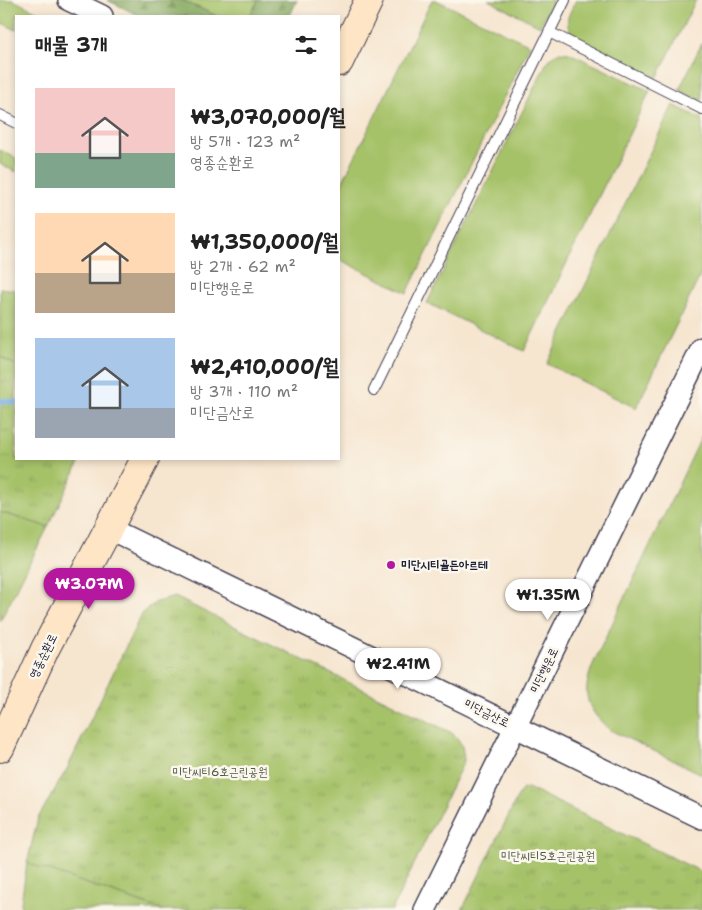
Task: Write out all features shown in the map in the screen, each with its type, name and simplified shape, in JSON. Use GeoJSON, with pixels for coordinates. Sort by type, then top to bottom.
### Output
{"type":"FeatureCollection","features":[{"type":"Feature","properties":{"kind":"main road"},"geometry":{"type":"LineString","coordinates":[[340,60],[369,0]]}},
{"type":"Feature","properties":{"kind":"main road","name":"영종순환로"},"geometry":{"type":"LineString","coordinates":[[0,748],[45,649],[110,529],[144,460]]}},
{"type":"Feature","properties":{"kind":"street"},"geometry":{"type":"LineString","coordinates":[[69,0],[100,15]]}},
{"type":"Feature","properties":{"kind":"street","name":"미단행운로"},"geometry":{"type":"LineString","coordinates":[[425,910],[702,348]]}},
{"type":"Feature","properties":{"kind":"street","name":"미단금산로"},"geometry":{"type":"LineString","coordinates":[[110,529],[702,818]]}},
{"type":"Feature","properties":{"kind":"lane"},"geometry":{"type":"LineString","coordinates":[[374,390],[565,0]]}},
{"type":"Feature","properties":{"kind":"lane"},"geometry":{"type":"LineString","coordinates":[[549,32],[702,108]]}},
{"type":"Feature","properties":{"kind":"lane"},"geometry":{"type":"LineString","coordinates":[[0,115],[15,122]]}},
{"type":"Feature","properties":{"kind":"green space"},"geometry":{"type":"Polygon","coordinates":[[[0,0],[13,0],[44,15],[15,15],[15,30],[0,22],[0,0]]]}},
{"type":"Feature","properties":{"kind":"green space"},"geometry":{"type":"Polygon","coordinates":[[[107,0],[181,0],[215,15],[138,15],[107,0]]]}},
{"type":"Feature","properties":{"kind":"green space"},"geometry":{"type":"Polygon","coordinates":[[[181,0],[258,0],[250,15],[215,15],[181,0]]]}},
{"type":"Feature","properties":{"kind":"green space"},"geometry":{"type":"Polygon","coordinates":[[[258,0],[297,0],[290,15],[250,15],[258,0]]]}},
{"type":"Feature","properties":{"kind":"green space"},"geometry":{"type":"Polygon","coordinates":[[[432,0],[436,0],[530,45],[407,293],[340,260],[340,187],[432,0]]]}},
{"type":"Feature","properties":{"kind":"green space"},"geometry":{"type":"Polygon","coordinates":[[[488,0],[553,0],[540,26],[488,0]]]}},
{"type":"Feature","properties":{"kind":"green space"},"geometry":{"type":"Polygon","coordinates":[[[576,0],[696,0],[657,78],[574,36],[568,27],[568,18],[576,0]]]}},
{"type":"Feature","properties":{"kind":"green space"},"geometry":{"type":"Polygon","coordinates":[[[702,43],[702,101],[679,90],[702,43]]]}},
{"type":"Feature","properties":{"kind":"green space"},"geometry":{"type":"Polygon","coordinates":[[[560,52],[569,53],[650,91],[524,351],[427,303],[546,64],[552,56],[560,52]]]}},
{"type":"Feature","properties":{"kind":"green space"},"geometry":{"type":"Polygon","coordinates":[[[673,105],[702,119],[702,272],[636,408],[547,364],[673,105]]]}},
{"type":"Feature","properties":{"kind":"green space"},"geometry":{"type":"Polygon","coordinates":[[[0,150],[15,158],[15,172],[0,164],[0,150]]]}},
{"type":"Feature","properties":{"kind":"green space"},"geometry":{"type":"Polygon","coordinates":[[[0,288],[15,290],[15,364],[0,357],[0,288]]]}},
{"type":"Feature","properties":{"kind":"green space"},"geometry":{"type":"Polygon","coordinates":[[[0,357],[15,364],[15,460],[81,460],[48,527],[0,512],[0,357]]]}},
{"type":"Feature","properties":{"kind":"green space"},"geometry":{"type":"Polygon","coordinates":[[[702,436],[702,774],[610,730],[595,714],[588,699],[587,691],[594,662],[702,436]]]}},
{"type":"Feature","properties":{"kind":"green space"},"geometry":{"type":"Polygon","coordinates":[[[0,512],[48,527],[0,621],[0,512]]]}},
{"type":"Feature","properties":{"kind":"green space","name":"미단씨티6호근린공원"},"geometry":{"type":"Polygon","coordinates":[[[175,597],[452,733],[462,745],[464,761],[392,910],[163,910],[27,863],[38,818],[67,769],[142,613],[156,602],[175,597]]]}},
{"type":"Feature","properties":{"kind":"green space","name":"미단씨티5호근린공원"},"geometry":{"type":"Polygon","coordinates":[[[528,788],[702,872],[702,910],[462,910],[520,792],[528,788]]]}},
{"type":"Feature","properties":{"kind":"green space"},"geometry":{"type":"Polygon","coordinates":[[[27,863],[163,910],[20,910],[27,863]]]}},
{"type":"Feature","properties":{"kind":"waterway"},"geometry":{"type":"LineString","coordinates":[[0,401],[15,402]]}},
{"type":"Feature","properties":{"kind":"place","name":"미단시티골든아르테"},"geometry":{"type":"Point","coordinates":[391,565]}}]}
